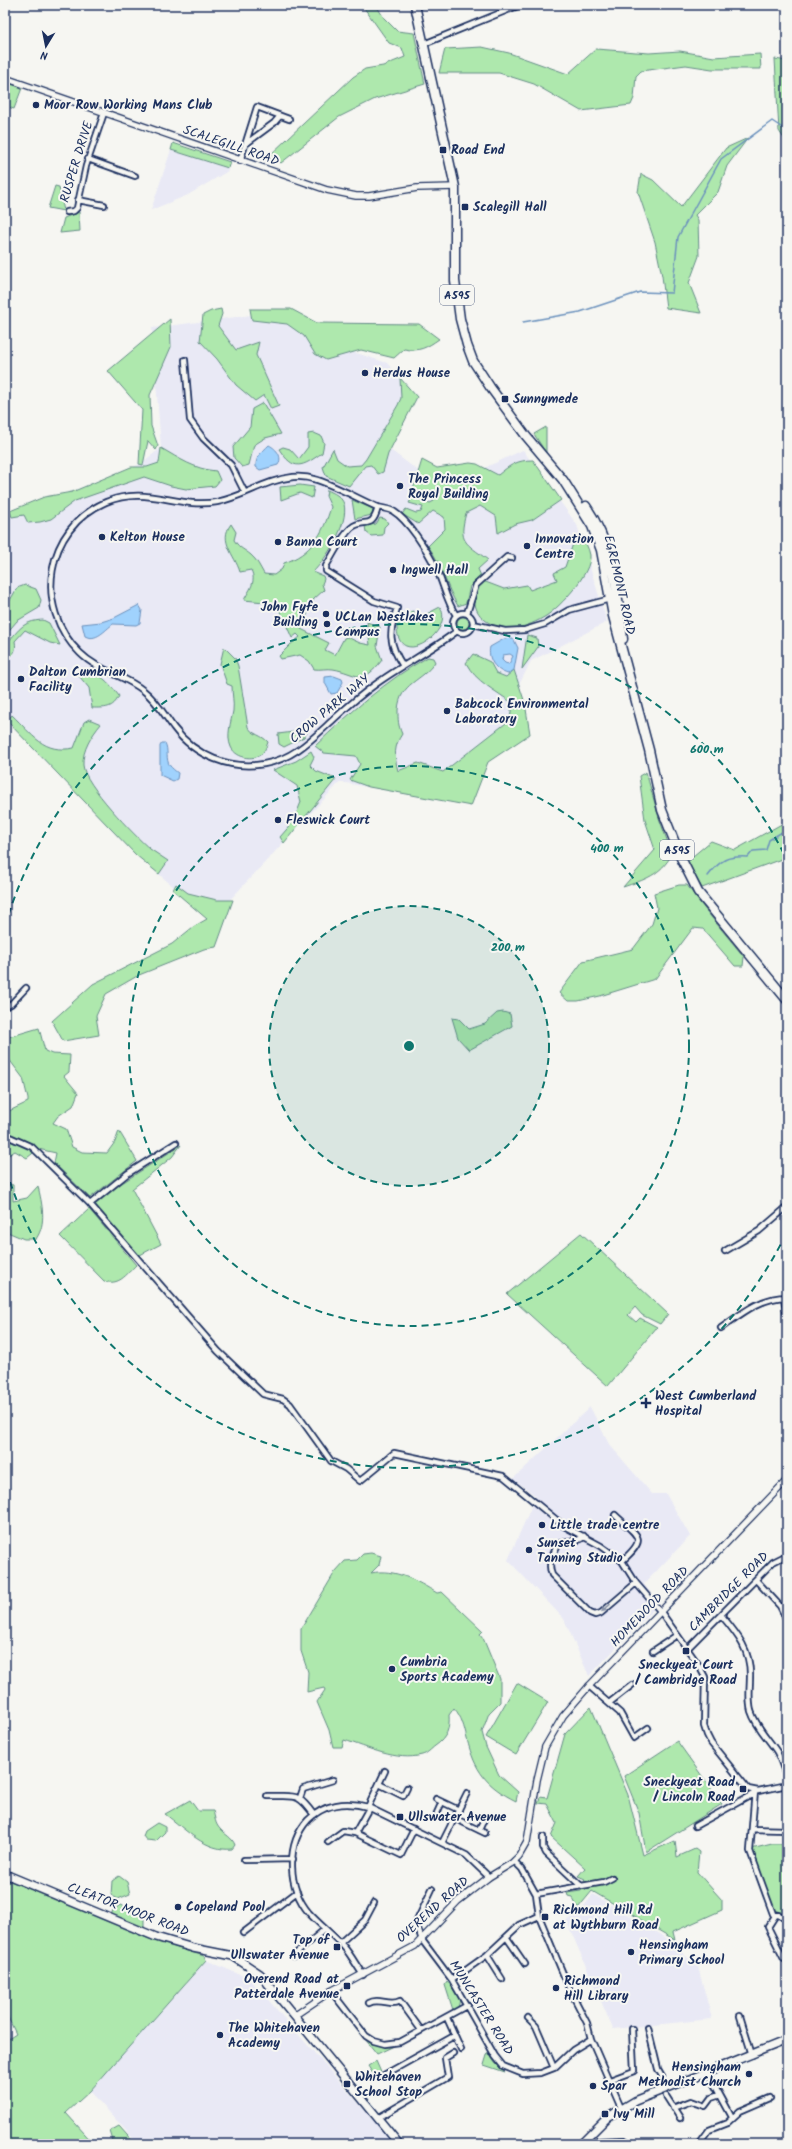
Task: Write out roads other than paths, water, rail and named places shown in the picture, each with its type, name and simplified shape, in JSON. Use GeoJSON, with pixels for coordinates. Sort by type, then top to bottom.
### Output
{"type":"FeatureCollection","features":[{"type":"Feature","properties":{"kind":"highway","name":"A595"},"geometry":{"type":"LineString","coordinates":[[415,5],[455,187]]}},
{"type":"Feature","properties":{"kind":"highway","name":"EGREMONT ROAD"},"geometry":{"type":"LineString","coordinates":[[455,187],[456,288],[460,319],[467,345],[474,361],[490,387],[526,436],[580,498],[596,520],[605,539],[611,558],[613,597],[627,670],[662,810],[680,858],[698,892],[787,1000]]}},
{"type":"Feature","properties":{"kind":"main road","name":"CLEATOR MOOR ROAD"},"geometry":{"type":"LineString","coordinates":[[5,1874],[156,1937],[193,1948],[233,1956],[260,1974],[399,2144]]}},
{"type":"Feature","properties":{"kind":"main road"},"geometry":{"type":"LineString","coordinates":[[581,2144],[608,2117],[621,2108],[666,2085],[708,2073],[787,2040]]}},
{"type":"Feature","properties":{"kind":"street"},"geometry":{"type":"LineString","coordinates":[[424,44],[520,5]]}},
{"type":"Feature","properties":{"kind":"street","name":"SCALEGILL ROAD"},"geometry":{"type":"LineString","coordinates":[[5,78],[242,162],[327,190],[356,196],[369,196],[417,188],[455,187]]}},
{"type":"Feature","properties":{"kind":"street"},"geometry":{"type":"LineString","coordinates":[[242,162],[257,107],[289,119]]}},
{"type":"Feature","properties":{"kind":"street","name":"RUSPER DRIVE"},"geometry":{"type":"LineString","coordinates":[[67,212],[76,210],[88,159],[104,113]]}},
{"type":"Feature","properties":{"kind":"street"},"geometry":{"type":"LineString","coordinates":[[247,143],[274,123],[280,116]]}},
{"type":"Feature","properties":{"kind":"street"},"geometry":{"type":"LineString","coordinates":[[88,159],[135,176]]}},
{"type":"Feature","properties":{"kind":"street"},"geometry":{"type":"LineString","coordinates":[[78,200],[104,205]]}},
{"type":"Feature","properties":{"kind":"street"},"geometry":{"type":"LineString","coordinates":[[185,360],[190,420],[203,438],[231,465],[245,493]]}},
{"type":"Feature","properties":{"kind":"street","name":"CROW PARK WAY"},"geometry":{"type":"LineString","coordinates":[[456,615],[436,566],[413,531],[393,511],[378,507],[317,478],[295,477],[273,481],[227,500],[203,504],[146,495],[128,496],[105,503],[80,518],[69,531],[60,545],[53,564],[50,582],[51,598],[55,617],[67,639],[78,652],[96,665],[128,680],[144,690],[157,704],[181,737],[194,748],[215,760],[244,766],[275,762],[297,752],[361,696],[456,631]]}},
{"type":"Feature","properties":{"kind":"street"},"geometry":{"type":"LineString","coordinates":[[378,507],[375,518],[371,522],[352,527],[326,566],[326,571],[374,601],[397,608],[391,636],[396,654],[403,666]]}},
{"type":"Feature","properties":{"kind":"street"},"geometry":{"type":"LineString","coordinates":[[467,613],[476,585],[507,557],[512,558]]}},
{"type":"Feature","properties":{"kind":"street"},"geometry":{"type":"LineString","coordinates":[[473,624],[505,631],[525,630],[545,624],[569,610],[613,597]]}},
{"type":"Feature","properties":{"kind":"street"},"geometry":{"type":"LineString","coordinates":[[467,613],[472,618],[473,624],[468,632],[462,633],[456,631],[453,623],[456,615],[467,613]]}},
{"type":"Feature","properties":{"kind":"street"},"geometry":{"type":"LineString","coordinates":[[5,1007],[11,1004],[26,988]]}},
{"type":"Feature","properties":{"kind":"street"},"geometry":{"type":"LineString","coordinates":[[5,1134],[32,1147],[90,1204],[218,1351],[263,1394],[283,1399],[290,1404],[331,1461],[346,1469],[360,1481],[394,1453],[503,1476],[564,1526],[584,1536],[622,1561],[636,1583],[661,1612],[688,1648],[705,1677],[704,1726],[707,1735],[744,1787],[755,1792]]}},
{"type":"Feature","properties":{"kind":"street"},"geometry":{"type":"LineString","coordinates":[[90,1204],[127,1174],[176,1143]]}},
{"type":"Feature","properties":{"kind":"street"},"geometry":{"type":"LineString","coordinates":[[725,1251],[759,1231],[787,1207]]}},
{"type":"Feature","properties":{"kind":"street"},"geometry":{"type":"LineString","coordinates":[[721,1328],[756,1304],[786,1297],[786,1312]]}},
{"type":"Feature","properties":{"kind":"street","name":"HOMEWOOD ROAD"},"geometry":{"type":"LineString","coordinates":[[541,1760],[550,1736],[563,1716],[589,1686],[787,1480]]}},
{"type":"Feature","properties":{"kind":"street"},"geometry":{"type":"LineString","coordinates":[[615,1516],[636,1536],[638,1542],[636,1548],[622,1561]]}},
{"type":"Feature","properties":{"kind":"street"},"geometry":{"type":"LineString","coordinates":[[584,1536],[580,1539],[558,1544],[550,1560],[550,1569],[552,1575],[590,1613],[595,1615],[600,1613],[636,1583]]}},
{"type":"Feature","properties":{"kind":"street","name":"CAMBRIDGE ROAD"},"geometry":{"type":"LineString","coordinates":[[688,1648],[722,1616],[778,1558],[787,1555]]}},
{"type":"Feature","properties":{"kind":"street"},"geometry":{"type":"LineString","coordinates":[[756,1580],[780,1606],[787,1620]]}},
{"type":"Feature","properties":{"kind":"street"},"geometry":{"type":"LineString","coordinates":[[722,1616],[737,1633],[746,1648],[750,1665],[749,1701],[751,1710],[758,1726],[777,1752],[787,1778]]}},
{"type":"Feature","properties":{"kind":"street"},"geometry":{"type":"LineString","coordinates":[[653,1651],[678,1635]]}},
{"type":"Feature","properties":{"kind":"street"},"geometry":{"type":"LineString","coordinates":[[609,1703],[632,1685]]}},
{"type":"Feature","properties":{"kind":"street"},"geometry":{"type":"LineString","coordinates":[[589,1686],[620,1713],[634,1738],[648,1728]]}},
{"type":"Feature","properties":{"kind":"street","name":"OVEREND ROAD"},"geometry":{"type":"LineString","coordinates":[[294,2016],[331,1991],[404,1953],[422,1940],[458,1901],[489,1877],[500,1872],[514,1861],[527,1842],[541,1760]]}},
{"type":"Feature","properties":{"kind":"street"},"geometry":{"type":"LineString","coordinates":[[355,1833],[385,1771]]}},
{"type":"Feature","properties":{"kind":"street"},"geometry":{"type":"LineString","coordinates":[[300,1798],[303,1789],[333,1780]]}},
{"type":"Feature","properties":{"kind":"street"},"geometry":{"type":"LineString","coordinates":[[379,1784],[403,1796],[408,1788]]}},
{"type":"Feature","properties":{"kind":"street"},"geometry":{"type":"LineString","coordinates":[[695,1826],[755,1792],[787,1785]]}},
{"type":"Feature","properties":{"kind":"street"},"geometry":{"type":"LineString","coordinates":[[755,1792],[750,1846],[752,1856],[769,1906],[776,1916],[787,1917]]}},
{"type":"Feature","properties":{"kind":"street"},"geometry":{"type":"LineString","coordinates":[[442,1843],[467,1793]]}},
{"type":"Feature","properties":{"kind":"street"},"geometry":{"type":"LineString","coordinates":[[267,1796],[300,1798],[314,1815]]}},
{"type":"Feature","properties":{"kind":"street"},"geometry":{"type":"LineString","coordinates":[[436,1799],[458,1810]]}},
{"type":"Feature","properties":{"kind":"street"},"geometry":{"type":"LineString","coordinates":[[438,1813],[442,1802]]}},
{"type":"Feature","properties":{"kind":"street"},"geometry":{"type":"LineString","coordinates":[[363,1975],[340,1943],[306,1908],[297,1892],[293,1878],[293,1859],[299,1834],[314,1815],[322,1810],[338,1805],[352,1804],[368,1807],[472,1858],[489,1877]]}},
{"type":"Feature","properties":{"kind":"street"},"geometry":{"type":"LineString","coordinates":[[454,1818],[484,1833]]}},
{"type":"Feature","properties":{"kind":"street"},"geometry":{"type":"LineString","coordinates":[[479,1830],[484,1819]]}},
{"type":"Feature","properties":{"kind":"street"},"geometry":{"type":"LineString","coordinates":[[752,1829],[787,1830]]}},
{"type":"Feature","properties":{"kind":"street"},"geometry":{"type":"LineString","coordinates":[[328,1842],[343,1831],[355,1833],[401,1856],[414,1830]]}},
{"type":"Feature","properties":{"kind":"street"},"geometry":{"type":"LineString","coordinates":[[543,1837],[543,1847],[546,1853],[581,1886]]}},
{"type":"Feature","properties":{"kind":"street"},"geometry":{"type":"LineString","coordinates":[[244,1860],[293,1859]]}},
{"type":"Feature","properties":{"kind":"street"},"geometry":{"type":"LineString","coordinates":[[514,1861],[522,1869],[536,1894],[539,1916],[621,2108]]}},
{"type":"Feature","properties":{"kind":"street"},"geometry":{"type":"LineString","coordinates":[[536,1894],[604,1882],[612,1878]]}},
{"type":"Feature","properties":{"kind":"street"},"geometry":{"type":"LineString","coordinates":[[422,1940],[416,1923],[432,1889]]}},
{"type":"Feature","properties":{"kind":"street"},"geometry":{"type":"LineString","coordinates":[[243,1933],[297,1892]]}},
{"type":"Feature","properties":{"kind":"street"},"geometry":{"type":"LineString","coordinates":[[340,1943],[365,1920],[374,1903]]}},
{"type":"Feature","properties":{"kind":"street"},"geometry":{"type":"LineString","coordinates":[[452,1980],[487,1955],[507,1938],[519,1925],[539,1916]]}},
{"type":"Feature","properties":{"kind":"street"},"geometry":{"type":"LineString","coordinates":[[776,1916],[769,1924],[768,1928],[784,1959],[787,1960]]}},
{"type":"Feature","properties":{"kind":"street"},"geometry":{"type":"LineString","coordinates":[[294,1956],[325,1929]]}},
{"type":"Feature","properties":{"kind":"street"},"geometry":{"type":"LineString","coordinates":[[507,1938],[525,1964]]}},
{"type":"Feature","properties":{"kind":"street","name":"MUNCASTER ROAD"},"geometry":{"type":"LineString","coordinates":[[422,1940],[452,1980],[468,2005],[495,2056],[503,2066],[529,2075],[541,2073],[554,2068],[573,2050],[591,2039]]}},
{"type":"Feature","properties":{"kind":"street"},"geometry":{"type":"LineString","coordinates":[[487,1955],[502,1979]]}},
{"type":"Feature","properties":{"kind":"street"},"geometry":{"type":"LineString","coordinates":[[331,1991],[359,2029],[374,2041],[395,2044],[447,2018],[468,2005]]}},
{"type":"Feature","properties":{"kind":"street"},"geometry":{"type":"LineString","coordinates":[[369,2003],[374,2000],[395,2004],[400,2000],[421,2030]]}},
{"type":"Feature","properties":{"kind":"street"},"geometry":{"type":"LineString","coordinates":[[740,2016],[752,2055]]}},
{"type":"Feature","properties":{"kind":"street"},"geometry":{"type":"LineString","coordinates":[[447,2018],[461,2049]]}},
{"type":"Feature","properties":{"kind":"street"},"geometry":{"type":"LineString","coordinates":[[528,2018],[536,2026],[554,2068]]}},
{"type":"Feature","properties":{"kind":"street"},"geometry":{"type":"LineString","coordinates":[[648,2028],[658,2069],[662,2076]]}},
{"type":"Feature","properties":{"kind":"street"},"geometry":{"type":"LineString","coordinates":[[610,2080],[634,2071],[632,2030]]}},
{"type":"Feature","properties":{"kind":"street"},"geometry":{"type":"LineString","coordinates":[[384,2074],[454,2036]]}},
{"type":"Feature","properties":{"kind":"street"},"geometry":{"type":"LineString","coordinates":[[378,2118],[448,2077],[445,2058],[453,2053]]}},
{"type":"Feature","properties":{"kind":"street"},"geometry":{"type":"LineString","coordinates":[[708,2073],[732,2117]]}},
{"type":"Feature","properties":{"kind":"street"},"geometry":{"type":"LineString","coordinates":[[673,2108],[691,2101],[705,2106],[711,2098],[720,2095]]}},
{"type":"Feature","properties":{"kind":"street"},"geometry":{"type":"LineString","coordinates":[[666,2096],[680,2118]]}},
{"type":"Feature","properties":{"kind":"street"},"geometry":{"type":"LineString","coordinates":[[702,2144],[701,2141],[709,2130],[727,2123],[732,2117],[770,2098]]}},
{"type":"Feature","properties":{"kind":"street"},"geometry":{"type":"LineString","coordinates":[[598,2141],[625,2140],[630,2144]]}},
{"type":"Feature","properties":{"kind":"water"},"geometry":{"type":"Polygon","coordinates":[[[269,445],[279,456],[280,459],[278,465],[260,470],[256,467],[257,460],[269,445]]]}},
{"type":"Feature","properties":{"kind":"water"},"geometry":{"type":"Polygon","coordinates":[[[139,605],[142,610],[140,623],[136,625],[113,624],[104,632],[93,638],[85,636],[82,624],[101,622],[114,618],[139,605]]]}},
{"type":"Feature","properties":{"kind":"water"},"geometry":{"type":"Polygon","coordinates":[[[513,638],[518,648],[514,670],[508,674],[493,664],[489,651],[490,647],[504,639],[513,638]],[[510,654],[503,655],[502,660],[509,664],[513,656],[510,654]]]}},
{"type":"Feature","properties":{"kind":"water"},"geometry":{"type":"Polygon","coordinates":[[[334,676],[342,679],[343,682],[337,693],[331,694],[325,683],[325,677],[334,676]]]}},
{"type":"Feature","properties":{"kind":"water"},"geometry":{"type":"Polygon","coordinates":[[[162,743],[165,743],[170,766],[178,773],[177,779],[173,781],[160,775],[160,746],[162,743]]]}},
{"type":"Feature","properties":{"kind":"waterway"},"geometry":{"type":"LineString","coordinates":[[523,322],[580,312],[640,292],[672,293],[678,237],[721,159],[772,121],[787,131]]}},
{"type":"Feature","properties":{"kind":"waterway"},"geometry":{"type":"LineString","coordinates":[[708,876],[721,862],[725,860],[735,857],[748,857],[753,851],[766,850],[769,840],[787,829]]}},
{"type":"Feature","properties":{"kind":"waterway"},"geometry":{"type":"LineString","coordinates":[[5,1545],[9,1562],[5,1568]]}},
{"type":"Feature","properties":{"kind":"waterway"},"geometry":{"type":"LineString","coordinates":[[783,2144],[787,2136]]}},
{"type":"Feature","properties":{"kind":"tunnel"},"geometry":{"type":"LineString","coordinates":[[662,2076],[665,2082]]}},
{"type":"Feature","properties":{"kind":"place","name":"Moor Row Working Mans Club"},"geometry":{"type":"Point","coordinates":[36,105]}},
{"type":"Feature","properties":{"kind":"place","name":"Road End"},"geometry":{"type":"Point","coordinates":[443,150]}},
{"type":"Feature","properties":{"kind":"place","name":"Scalegill Hall"},"geometry":{"type":"Point","coordinates":[465,207]}},
{"type":"Feature","properties":{"kind":"place","name":"Herdus House"},"geometry":{"type":"Point","coordinates":[365,373]}},
{"type":"Feature","properties":{"kind":"place","name":"Sunnymede"},"geometry":{"type":"Point","coordinates":[505,399]}},
{"type":"Feature","properties":{"kind":"place","name":"The Princess Royal Building"},"geometry":{"type":"Point","coordinates":[400,486]}},
{"type":"Feature","properties":{"kind":"place","name":"Kelton House"},"geometry":{"type":"Point","coordinates":[102,537]}},
{"type":"Feature","properties":{"kind":"place","name":"Banna Court"},"geometry":{"type":"Point","coordinates":[278,542]}},
{"type":"Feature","properties":{"kind":"place","name":"Innovation Centre"},"geometry":{"type":"Point","coordinates":[527,546]}},
{"type":"Feature","properties":{"kind":"place","name":"Ingwell Hall"},"geometry":{"type":"Point","coordinates":[393,570]}},
{"type":"Feature","properties":{"kind":"place","name":"John Fyfe Building"},"geometry":{"type":"Point","coordinates":[326,614]}},
{"type":"Feature","properties":{"kind":"place","name":"UCLan Westlakes Campus"},"geometry":{"type":"Point","coordinates":[327,624]}},
{"type":"Feature","properties":{"kind":"place","name":"Dalton Cumbrian Facility"},"geometry":{"type":"Point","coordinates":[21,679]}},
{"type":"Feature","properties":{"kind":"place","name":"Babcock Environmental Laboratory"},"geometry":{"type":"Point","coordinates":[447,711]}},
{"type":"Feature","properties":{"kind":"place","name":"Fleswick Court"},"geometry":{"type":"Point","coordinates":[278,820]}},
{"type":"Feature","properties":{"kind":"place","name":"West Cumberland Hospital"},"geometry":{"type":"Point","coordinates":[646,1403]}},
{"type":"Feature","properties":{"kind":"place","name":"Little trade centre"},"geometry":{"type":"Point","coordinates":[542,1525]}},
{"type":"Feature","properties":{"kind":"place","name":"Sunset Tanning Studio"},"geometry":{"type":"Point","coordinates":[529,1550]}},
{"type":"Feature","properties":{"kind":"place","name":"Sneckyeat Court / Cambridge Road"},"geometry":{"type":"Point","coordinates":[686,1651]}},
{"type":"Feature","properties":{"kind":"place","name":"Cumbria Sports Academy"},"geometry":{"type":"Point","coordinates":[392,1669]}},
{"type":"Feature","properties":{"kind":"place","name":"Sneckyeat Road / Lincoln Road"},"geometry":{"type":"Point","coordinates":[743,1789]}},
{"type":"Feature","properties":{"kind":"place","name":"Ullswater Avenue"},"geometry":{"type":"Point","coordinates":[400,1817]}},
{"type":"Feature","properties":{"kind":"place","name":"Copeland Pool"},"geometry":{"type":"Point","coordinates":[178,1907]}},
{"type":"Feature","properties":{"kind":"place","name":"Richmond Hill Rd at Wythburn Road"},"geometry":{"type":"Point","coordinates":[545,1917]}},
{"type":"Feature","properties":{"kind":"place","name":"Top of Ullswater Avenue"},"geometry":{"type":"Point","coordinates":[337,1947]}},
{"type":"Feature","properties":{"kind":"place","name":"Hensingham Primary School"},"geometry":{"type":"Point","coordinates":[631,1952]}},
{"type":"Feature","properties":{"kind":"place","name":"Overend Road at Patterdale Avenue"},"geometry":{"type":"Point","coordinates":[347,1986]}},
{"type":"Feature","properties":{"kind":"place","name":"Richmond Hill Library"},"geometry":{"type":"Point","coordinates":[556,1988]}},
{"type":"Feature","properties":{"kind":"place","name":"The Whitehaven Academy"},"geometry":{"type":"Point","coordinates":[220,2035]}},
{"type":"Feature","properties":{"kind":"place","name":"Hensingham Methodist Church"},"geometry":{"type":"Point","coordinates":[749,2074]}},
{"type":"Feature","properties":{"kind":"place","name":"Whitehaven School Stop"},"geometry":{"type":"Point","coordinates":[347,2084]}},
{"type":"Feature","properties":{"kind":"place","name":"Spar"},"geometry":{"type":"Point","coordinates":[593,2086]}},
{"type":"Feature","properties":{"kind":"place","name":"Ivy Mill"},"geometry":{"type":"Point","coordinates":[605,2114]}}]}
